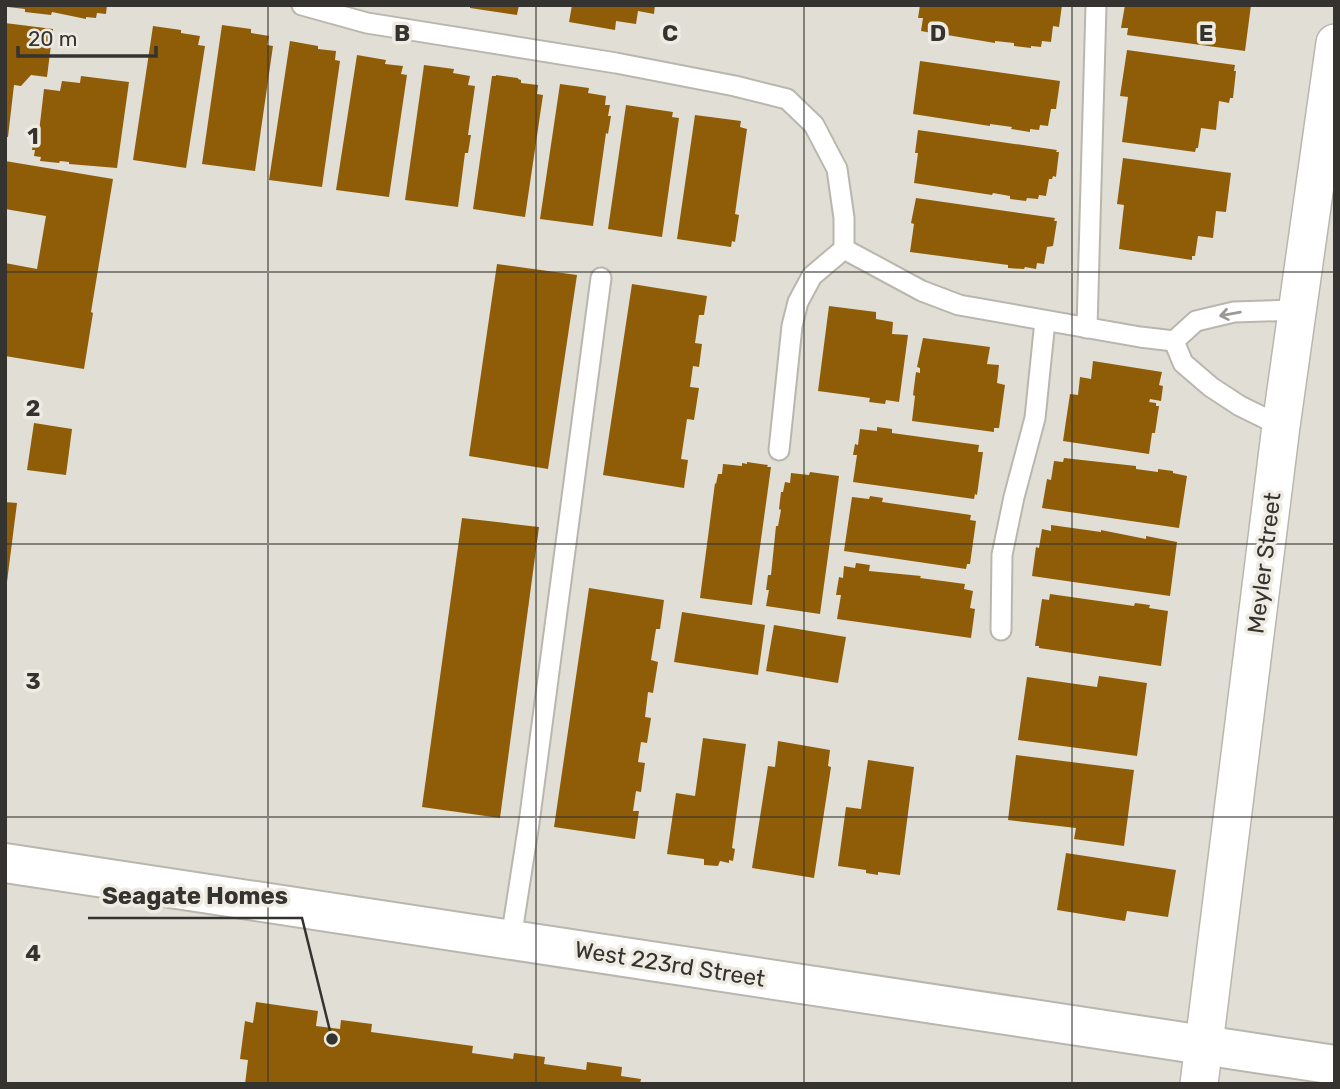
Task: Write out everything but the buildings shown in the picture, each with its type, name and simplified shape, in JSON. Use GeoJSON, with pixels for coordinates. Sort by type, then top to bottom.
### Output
{"type":"FeatureCollection","features":[{"type":"Feature","properties":{"kind":"main road","name":"West 223rd Street"},"geometry":{"type":"LineString","coordinates":[[5,863],[1335,1065]]}},
{"type":"Feature","properties":{"kind":"street","name":"Meyler Street"},"geometry":{"type":"LineString","coordinates":[[1199,1084],[1281,426],[1335,43]]}},
{"type":"Feature","properties":{"kind":"lane"},"geometry":{"type":"LineString","coordinates":[[302,5],[367,23],[616,63],[787,99],[814,125],[837,169],[844,218],[844,249]]}},
{"type":"Feature","properties":{"kind":"lane"},"geometry":{"type":"LineString","coordinates":[[1087,328],[1096,5]]}},
{"type":"Feature","properties":{"kind":"lane"},"geometry":{"type":"LineString","coordinates":[[844,249],[922,291],[960,305],[1174,341]]}},
{"type":"Feature","properties":{"kind":"lane"},"geometry":{"type":"LineString","coordinates":[[779,450],[792,326],[798,302],[811,276],[844,249]]}},
{"type":"Feature","properties":{"kind":"lane"},"geometry":{"type":"LineString","coordinates":[[511,939],[531,809],[601,278]]}},
{"type":"Feature","properties":{"kind":"lane"},"geometry":{"type":"LineString","coordinates":[[1174,341],[1196,321],[1234,312],[1298,310]]}},
{"type":"Feature","properties":{"kind":"lane"},"geometry":{"type":"LineString","coordinates":[[1001,630],[1002,555],[1035,418],[1045,321]]}},
{"type":"Feature","properties":{"kind":"lane"},"geometry":{"type":"LineString","coordinates":[[1174,341],[1183,363],[1211,387],[1240,406],[1281,426]]}},
{"type":"Feature","properties":{"kind":"place","name":"Seagate Homes"},"geometry":{"type":"Point","coordinates":[332,1039]}}]}
